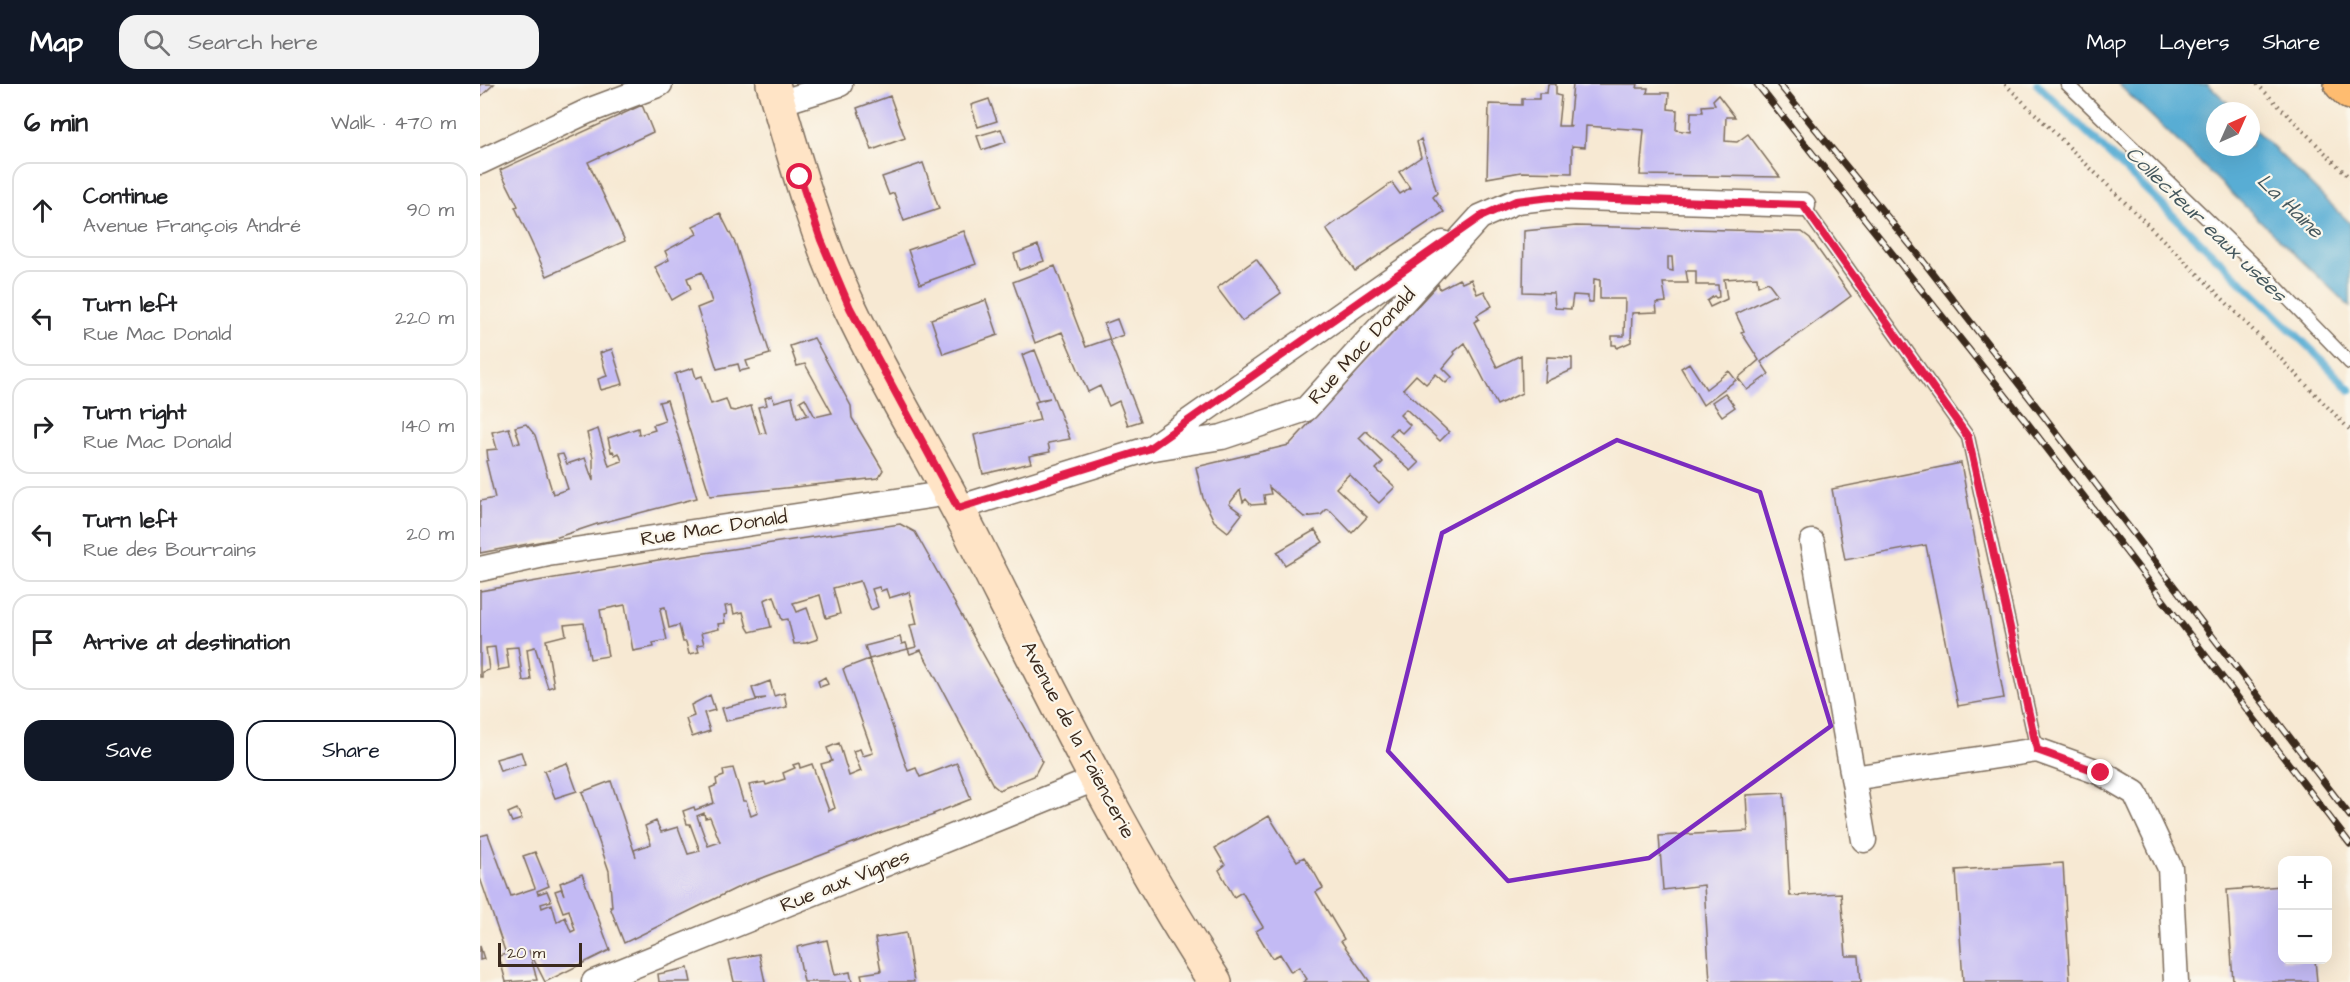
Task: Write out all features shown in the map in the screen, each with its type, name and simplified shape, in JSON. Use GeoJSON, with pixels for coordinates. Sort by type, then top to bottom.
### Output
{"type":"FeatureCollection","features":[{"type":"Feature","properties":{"kind":"highway"},"geometry":{"type":"LineString","coordinates":[[2341,84],[2350,93]]}},
{"type":"Feature","properties":{"kind":"street"},"geometry":{"type":"LineString","coordinates":[[480,162],[588,111],[660,84]]}},
{"type":"Feature","properties":{"kind":"street"},"geometry":{"type":"LineString","coordinates":[[776,94],[840,84]]}},
{"type":"Feature","properties":{"kind":"street","name":"Avenue de la Faïencerie"},"geometry":{"type":"LineString","coordinates":[[776,94],[821,240],[850,308],[953,501],[1095,779],[1215,982]]}},
{"type":"Feature","properties":{"kind":"street","name":"Rue Mac Donald"},"geometry":{"type":"LineString","coordinates":[[1148,449],[1480,217],[1516,201],[1551,197],[1803,205]]}},
{"type":"Feature","properties":{"kind":"street","name":"Rue Mac Donald"},"geometry":{"type":"LineString","coordinates":[[480,569],[548,554],[953,501],[1148,449],[1222,437],[1306,409],[1480,217]]}},
{"type":"Feature","properties":{"kind":"street"},"geometry":{"type":"LineString","coordinates":[[1812,542],[1864,840]]}},
{"type":"Feature","properties":{"kind":"street"},"geometry":{"type":"LineString","coordinates":[[1853,778],[2037,750],[2101,773],[2135,793],[2170,868],[2176,982]]}},
{"type":"Feature","properties":{"kind":"street","name":"Rue aux Vignes"},"geometry":{"type":"LineString","coordinates":[[594,982],[1095,779]]}},
{"type":"Feature","properties":{"kind":"lane"},"geometry":{"type":"LineString","coordinates":[[2067,84],[2266,276],[2350,363]]}},
{"type":"Feature","properties":{"kind":"lane","name":"Rue Mac Donald"},"geometry":{"type":"LineString","coordinates":[[1803,205],[1968,437],[2037,750]]}},
{"type":"Feature","properties":{"kind":"path"},"geometry":{"type":"LineString","coordinates":[[2005,84],[2213,289],[2350,430]]}},
{"type":"Feature","properties":{"kind":"path"},"geometry":{"type":"LineString","coordinates":[[2257,84],[2350,178]]}},
{"type":"Feature","properties":{"kind":"highlighted area"},"geometry":{"type":"Polygon","coordinates":[[[1617,440],[1760,492],[1831,726],[1649,858],[1508,881],[1388,751],[1442,533],[1617,440]]]}},
{"type":"Feature","properties":{"kind":"water","name":"La Haine"},"geometry":{"type":"Polygon","coordinates":[[[2118,84],[2208,84],[2227,102],[2206,102],[2206,156],[2260,156],[2260,135],[2350,223],[2350,307],[2118,84]]]}},
{"type":"Feature","properties":{"kind":"building"},"geometry":{"type":"Polygon","coordinates":[[[480,84],[494,84],[480,97],[480,84]]]}},
{"type":"Feature","properties":{"kind":"building"},"geometry":{"type":"Polygon","coordinates":[[[1548,84],[1556,84],[1556,95],[1561,96],[1558,126],[1572,126],[1569,125],[1573,84],[1638,84],[1637,88],[1648,88],[1647,93],[1669,93],[1668,109],[1677,110],[1676,130],[1690,132],[1691,112],[1703,112],[1702,106],[1715,105],[1713,100],[1718,95],[1735,117],[1726,117],[1725,141],[1737,142],[1748,134],[1780,177],[1640,175],[1644,130],[1586,126],[1585,147],[1572,146],[1572,173],[1521,172],[1487,178],[1489,104],[1522,105],[1522,99],[1539,99],[1539,93],[1547,93],[1548,84]]]}},
{"type":"Feature","properties":{"kind":"building"},"geometry":{"type":"Polygon","coordinates":[[[890,96],[905,138],[872,150],[857,108],[890,96]]]}},
{"type":"Feature","properties":{"kind":"building"},"geometry":{"type":"Polygon","coordinates":[[[989,99],[997,121],[978,127],[971,105],[989,99]]]}},
{"type":"Feature","properties":{"kind":"building"},"geometry":{"type":"Polygon","coordinates":[[[642,105],[653,132],[588,162],[625,241],[547,276],[515,207],[518,206],[500,170],[642,105]]]}},
{"type":"Feature","properties":{"kind":"building"},"geometry":{"type":"Polygon","coordinates":[[[1001,129],[1006,142],[982,150],[977,136],[1001,129]]]}},
{"type":"Feature","properties":{"kind":"building"},"geometry":{"type":"Polygon","coordinates":[[[1421,139],[1437,193],[1433,197],[1444,212],[1355,271],[1326,229],[1392,183],[1400,194],[1410,188],[1399,172],[1421,157],[1417,142],[1421,139]]]}},
{"type":"Feature","properties":{"kind":"building"},"geometry":{"type":"Polygon","coordinates":[[[923,163],[939,209],[904,221],[894,193],[889,195],[882,177],[923,163]]]}},
{"type":"Feature","properties":{"kind":"building"},"geometry":{"type":"Polygon","coordinates":[[[720,213],[736,245],[770,354],[746,361],[749,369],[740,371],[738,364],[717,369],[697,308],[712,302],[702,272],[687,278],[691,289],[672,300],[655,267],[669,260],[665,251],[697,234],[693,226],[720,213]]]}},
{"type":"Feature","properties":{"kind":"building"},"geometry":{"type":"Polygon","coordinates":[[[1576,226],[1802,232],[1810,238],[1851,296],[1761,362],[1769,374],[1747,390],[1738,378],[1759,360],[1741,332],[1744,331],[1736,314],[1777,294],[1768,282],[1758,286],[1757,277],[1724,279],[1727,299],[1710,307],[1707,301],[1714,296],[1719,297],[1718,285],[1696,285],[1696,271],[1686,271],[1688,283],[1663,283],[1666,302],[1656,303],[1657,312],[1632,313],[1631,342],[1617,348],[1616,345],[1612,345],[1612,336],[1624,336],[1625,299],[1600,299],[1600,280],[1594,279],[1593,302],[1588,302],[1588,296],[1573,295],[1571,309],[1555,308],[1554,293],[1523,292],[1524,231],[1576,226]],[[1668,257],[1668,270],[1673,271],[1672,257],[1668,257]]]}},
{"type":"Feature","properties":{"kind":"building"},"geometry":{"type":"Polygon","coordinates":[[[964,231],[976,264],[920,284],[908,250],[964,231]]]}},
{"type":"Feature","properties":{"kind":"building"},"geometry":{"type":"Polygon","coordinates":[[[1038,245],[1044,261],[1019,270],[1014,254],[1038,245]]]}},
{"type":"Feature","properties":{"kind":"building"},"geometry":{"type":"Polygon","coordinates":[[[1256,259],[1281,293],[1242,321],[1217,288],[1256,259]]]}},
{"type":"Feature","properties":{"kind":"building"},"geometry":{"type":"Polygon","coordinates":[[[1055,266],[1086,347],[1109,339],[1141,421],[1128,425],[1119,401],[1109,406],[1100,386],[1088,392],[1062,332],[1035,343],[1013,282],[1055,266]]]}},
{"type":"Feature","properties":{"kind":"building"},"geometry":{"type":"Polygon","coordinates":[[[1459,279],[1462,283],[1471,279],[1477,294],[1484,291],[1492,306],[1477,315],[1479,319],[1474,322],[1497,367],[1521,355],[1522,393],[1497,405],[1465,343],[1454,352],[1455,354],[1443,368],[1452,377],[1446,383],[1436,374],[1426,384],[1416,375],[1403,389],[1449,432],[1440,441],[1406,409],[1400,415],[1410,425],[1402,433],[1396,428],[1390,435],[1419,463],[1411,471],[1366,431],[1359,438],[1383,462],[1376,469],[1395,487],[1379,503],[1349,474],[1336,488],[1367,517],[1352,533],[1327,509],[1321,515],[1304,517],[1269,487],[1271,494],[1264,495],[1265,504],[1251,505],[1246,499],[1243,502],[1240,490],[1229,504],[1242,514],[1228,532],[1214,521],[1203,498],[1196,467],[1289,445],[1438,284],[1440,289],[1459,279]]]}},
{"type":"Feature","properties":{"kind":"building"},"geometry":{"type":"Polygon","coordinates":[[[986,300],[998,335],[943,354],[931,319],[986,300]]]}},
{"type":"Feature","properties":{"kind":"building"},"geometry":{"type":"Polygon","coordinates":[[[1117,319],[1123,335],[1110,340],[1104,324],[1117,319]]]}},
{"type":"Feature","properties":{"kind":"building"},"geometry":{"type":"Polygon","coordinates":[[[814,338],[851,406],[852,418],[883,470],[878,478],[710,496],[686,419],[675,374],[693,368],[696,378],[702,376],[711,404],[726,399],[730,410],[735,411],[751,406],[760,434],[766,433],[758,407],[767,405],[765,398],[772,396],[774,402],[792,397],[797,418],[808,415],[800,401],[805,398],[815,417],[832,413],[805,364],[797,366],[790,346],[814,338]]]}},
{"type":"Feature","properties":{"kind":"building"},"geometry":{"type":"Polygon","coordinates":[[[612,349],[623,384],[601,390],[598,379],[607,376],[600,353],[612,349]]]}},
{"type":"Feature","properties":{"kind":"building"},"geometry":{"type":"Polygon","coordinates":[[[1035,350],[1070,439],[1048,443],[1050,452],[1029,456],[1031,463],[983,474],[974,435],[1040,420],[1035,402],[1050,398],[1038,400],[1022,355],[1035,350]]]}},
{"type":"Feature","properties":{"kind":"building"},"geometry":{"type":"Polygon","coordinates":[[[1547,357],[1572,358],[1572,370],[1545,382],[1547,357]]]}},
{"type":"Feature","properties":{"kind":"building"},"geometry":{"type":"Polygon","coordinates":[[[1689,363],[1706,389],[1729,371],[1736,380],[1703,405],[1681,368],[1689,363]]]}},
{"type":"Feature","properties":{"kind":"building"},"geometry":{"type":"Polygon","coordinates":[[[1725,393],[1735,407],[1722,416],[1712,402],[1725,393]]]}},
{"type":"Feature","properties":{"kind":"building"},"geometry":{"type":"Polygon","coordinates":[[[667,400],[697,498],[597,524],[549,540],[480,553],[480,501],[495,498],[486,461],[488,460],[487,450],[497,449],[492,432],[509,428],[514,444],[520,443],[515,427],[526,424],[535,435],[553,494],[568,489],[557,455],[563,454],[567,464],[585,458],[593,481],[593,457],[587,433],[598,429],[609,466],[622,461],[619,453],[615,455],[613,451],[611,452],[608,438],[638,428],[639,435],[655,430],[653,425],[665,421],[659,402],[667,400]]]}},
{"type":"Feature","properties":{"kind":"building"},"geometry":{"type":"Polygon","coordinates":[[[1961,463],[2004,698],[1958,706],[1926,545],[1845,560],[1832,489],[1961,463]]]}},
{"type":"Feature","properties":{"kind":"building"},"geometry":{"type":"Polygon","coordinates":[[[900,524],[915,532],[1041,758],[1042,761],[1034,776],[999,790],[993,785],[921,650],[910,654],[908,649],[916,647],[910,625],[917,624],[909,592],[889,598],[886,589],[881,591],[879,587],[872,589],[878,607],[871,610],[860,581],[833,588],[840,614],[826,618],[820,595],[793,603],[797,612],[807,608],[818,639],[806,643],[794,644],[788,619],[782,620],[774,596],[764,600],[771,627],[750,632],[743,612],[734,614],[732,605],[725,606],[727,614],[724,615],[725,623],[718,624],[719,629],[701,633],[704,644],[697,645],[699,652],[689,654],[679,625],[669,628],[665,607],[661,608],[667,640],[653,643],[654,647],[633,651],[625,605],[600,610],[608,656],[590,659],[584,623],[564,625],[566,635],[546,640],[554,686],[548,688],[535,647],[527,649],[531,680],[523,681],[518,647],[506,648],[509,668],[498,670],[495,647],[486,648],[489,670],[482,672],[482,677],[480,677],[480,591],[658,560],[900,524]]]}},
{"type":"Feature","properties":{"kind":"building"},"geometry":{"type":"Polygon","coordinates":[[[1315,530],[1323,542],[1285,565],[1277,552],[1315,530]]]}},
{"type":"Feature","properties":{"kind":"building"},"geometry":{"type":"Polygon","coordinates":[[[900,637],[902,644],[906,643],[908,649],[869,659],[865,646],[900,637]]]}},
{"type":"Feature","properties":{"kind":"building"},"geometry":{"type":"Polygon","coordinates":[[[869,659],[908,771],[916,768],[920,777],[957,763],[971,799],[934,815],[882,832],[743,885],[624,943],[610,907],[612,907],[609,871],[582,792],[611,781],[636,857],[634,850],[651,844],[645,826],[656,821],[661,832],[678,827],[688,854],[700,851],[683,811],[694,807],[695,810],[714,803],[710,788],[717,785],[716,779],[724,776],[723,770],[733,768],[743,801],[746,801],[751,816],[758,813],[749,785],[765,782],[766,785],[785,779],[783,773],[795,768],[793,765],[799,763],[800,768],[812,764],[829,811],[835,808],[821,764],[832,761],[827,748],[839,743],[849,776],[861,771],[853,751],[860,749],[863,756],[873,753],[843,669],[869,659]],[[704,813],[697,816],[708,846],[720,842],[710,817],[705,818],[704,813]]]}},
{"type":"Feature","properties":{"kind":"building"},"geometry":{"type":"Polygon","coordinates":[[[825,677],[828,684],[820,687],[818,681],[825,677]]]}},
{"type":"Feature","properties":{"kind":"building"},"geometry":{"type":"Polygon","coordinates":[[[770,681],[774,696],[784,693],[787,707],[726,721],[722,708],[766,698],[756,699],[752,688],[770,681]]]}},
{"type":"Feature","properties":{"kind":"building"},"geometry":{"type":"Polygon","coordinates":[[[710,695],[715,710],[704,713],[710,731],[692,737],[686,719],[694,716],[691,705],[710,695]]]}},
{"type":"Feature","properties":{"kind":"building"},"geometry":{"type":"Polygon","coordinates":[[[521,752],[525,764],[500,771],[496,759],[521,752]]]}},
{"type":"Feature","properties":{"kind":"building"},"geometry":{"type":"Polygon","coordinates":[[[567,763],[577,791],[555,798],[544,771],[567,763]]]}},
{"type":"Feature","properties":{"kind":"building"},"geometry":{"type":"Polygon","coordinates":[[[1784,793],[1790,896],[1841,893],[1846,956],[1859,956],[1861,982],[1710,982],[1704,885],[1663,890],[1659,836],[1748,831],[1746,795],[1784,793]]]}},
{"type":"Feature","properties":{"kind":"building"},"geometry":{"type":"Polygon","coordinates":[[[517,809],[522,819],[512,822],[508,813],[517,809]]]}},
{"type":"Feature","properties":{"kind":"building"},"geometry":{"type":"Polygon","coordinates":[[[1269,816],[1297,861],[1304,857],[1314,872],[1323,888],[1316,892],[1344,939],[1341,941],[1370,982],[1303,982],[1307,979],[1299,967],[1291,972],[1280,954],[1272,958],[1256,931],[1263,927],[1242,892],[1234,897],[1219,870],[1225,865],[1215,848],[1269,816]]]}},
{"type":"Feature","properties":{"kind":"building"},"geometry":{"type":"Polygon","coordinates":[[[488,834],[511,896],[535,888],[523,856],[535,852],[549,886],[537,891],[538,894],[547,891],[551,901],[541,904],[542,908],[552,904],[557,922],[565,917],[571,932],[575,930],[569,910],[563,912],[555,891],[561,889],[564,895],[560,883],[582,874],[610,950],[545,982],[529,950],[537,980],[506,982],[499,956],[506,954],[480,878],[480,836],[488,834]]]}},
{"type":"Feature","properties":{"kind":"building"},"geometry":{"type":"Polygon","coordinates":[[[2063,863],[2070,982],[1963,982],[1956,870],[2063,863]]]}},
{"type":"Feature","properties":{"kind":"building"},"geometry":{"type":"Polygon","coordinates":[[[2278,886],[2278,964],[2315,964],[2317,982],[2233,982],[2227,890],[2278,886]]]}},
{"type":"Feature","properties":{"kind":"building"},"geometry":{"type":"Polygon","coordinates":[[[906,933],[914,982],[863,982],[861,974],[881,971],[875,938],[906,933]]]}},
{"type":"Feature","properties":{"kind":"building"},"geometry":{"type":"Polygon","coordinates":[[[827,940],[835,975],[850,972],[852,982],[804,982],[797,947],[827,940]]]}},
{"type":"Feature","properties":{"kind":"building"},"geometry":{"type":"Polygon","coordinates":[[[480,946],[484,959],[480,960],[480,946]]]}},
{"type":"Feature","properties":{"kind":"building"},"geometry":{"type":"Polygon","coordinates":[[[759,954],[765,982],[734,982],[729,960],[759,954]]]}},
{"type":"Feature","properties":{"kind":"building"},"geometry":{"type":"Polygon","coordinates":[[[688,968],[691,982],[659,982],[658,974],[688,968]]]}},
{"type":"Feature","properties":{"kind":"waterway","name":"Collecteur eaux usées"},"geometry":{"type":"LineString","coordinates":[[2037,84],[2316,354],[2350,390]]}},
{"type":"Feature","properties":{"kind":"railway"},"geometry":{"type":"LineString","coordinates":[[1757,84],[2029,425],[2350,844]]}},
{"type":"Feature","properties":{"kind":"railway"},"geometry":{"type":"LineString","coordinates":[[1779,84],[1916,252],[2350,816]]}},
{"type":"Feature","properties":{"kind":"route"},"geometry":{"type":"LineString","coordinates":[[800,177],[821,240],[850,308],[958,508],[1148,449],[1480,217],[1516,201],[1551,197],[1803,205],[1968,437],[2037,750],[2101,773]]}}]}
